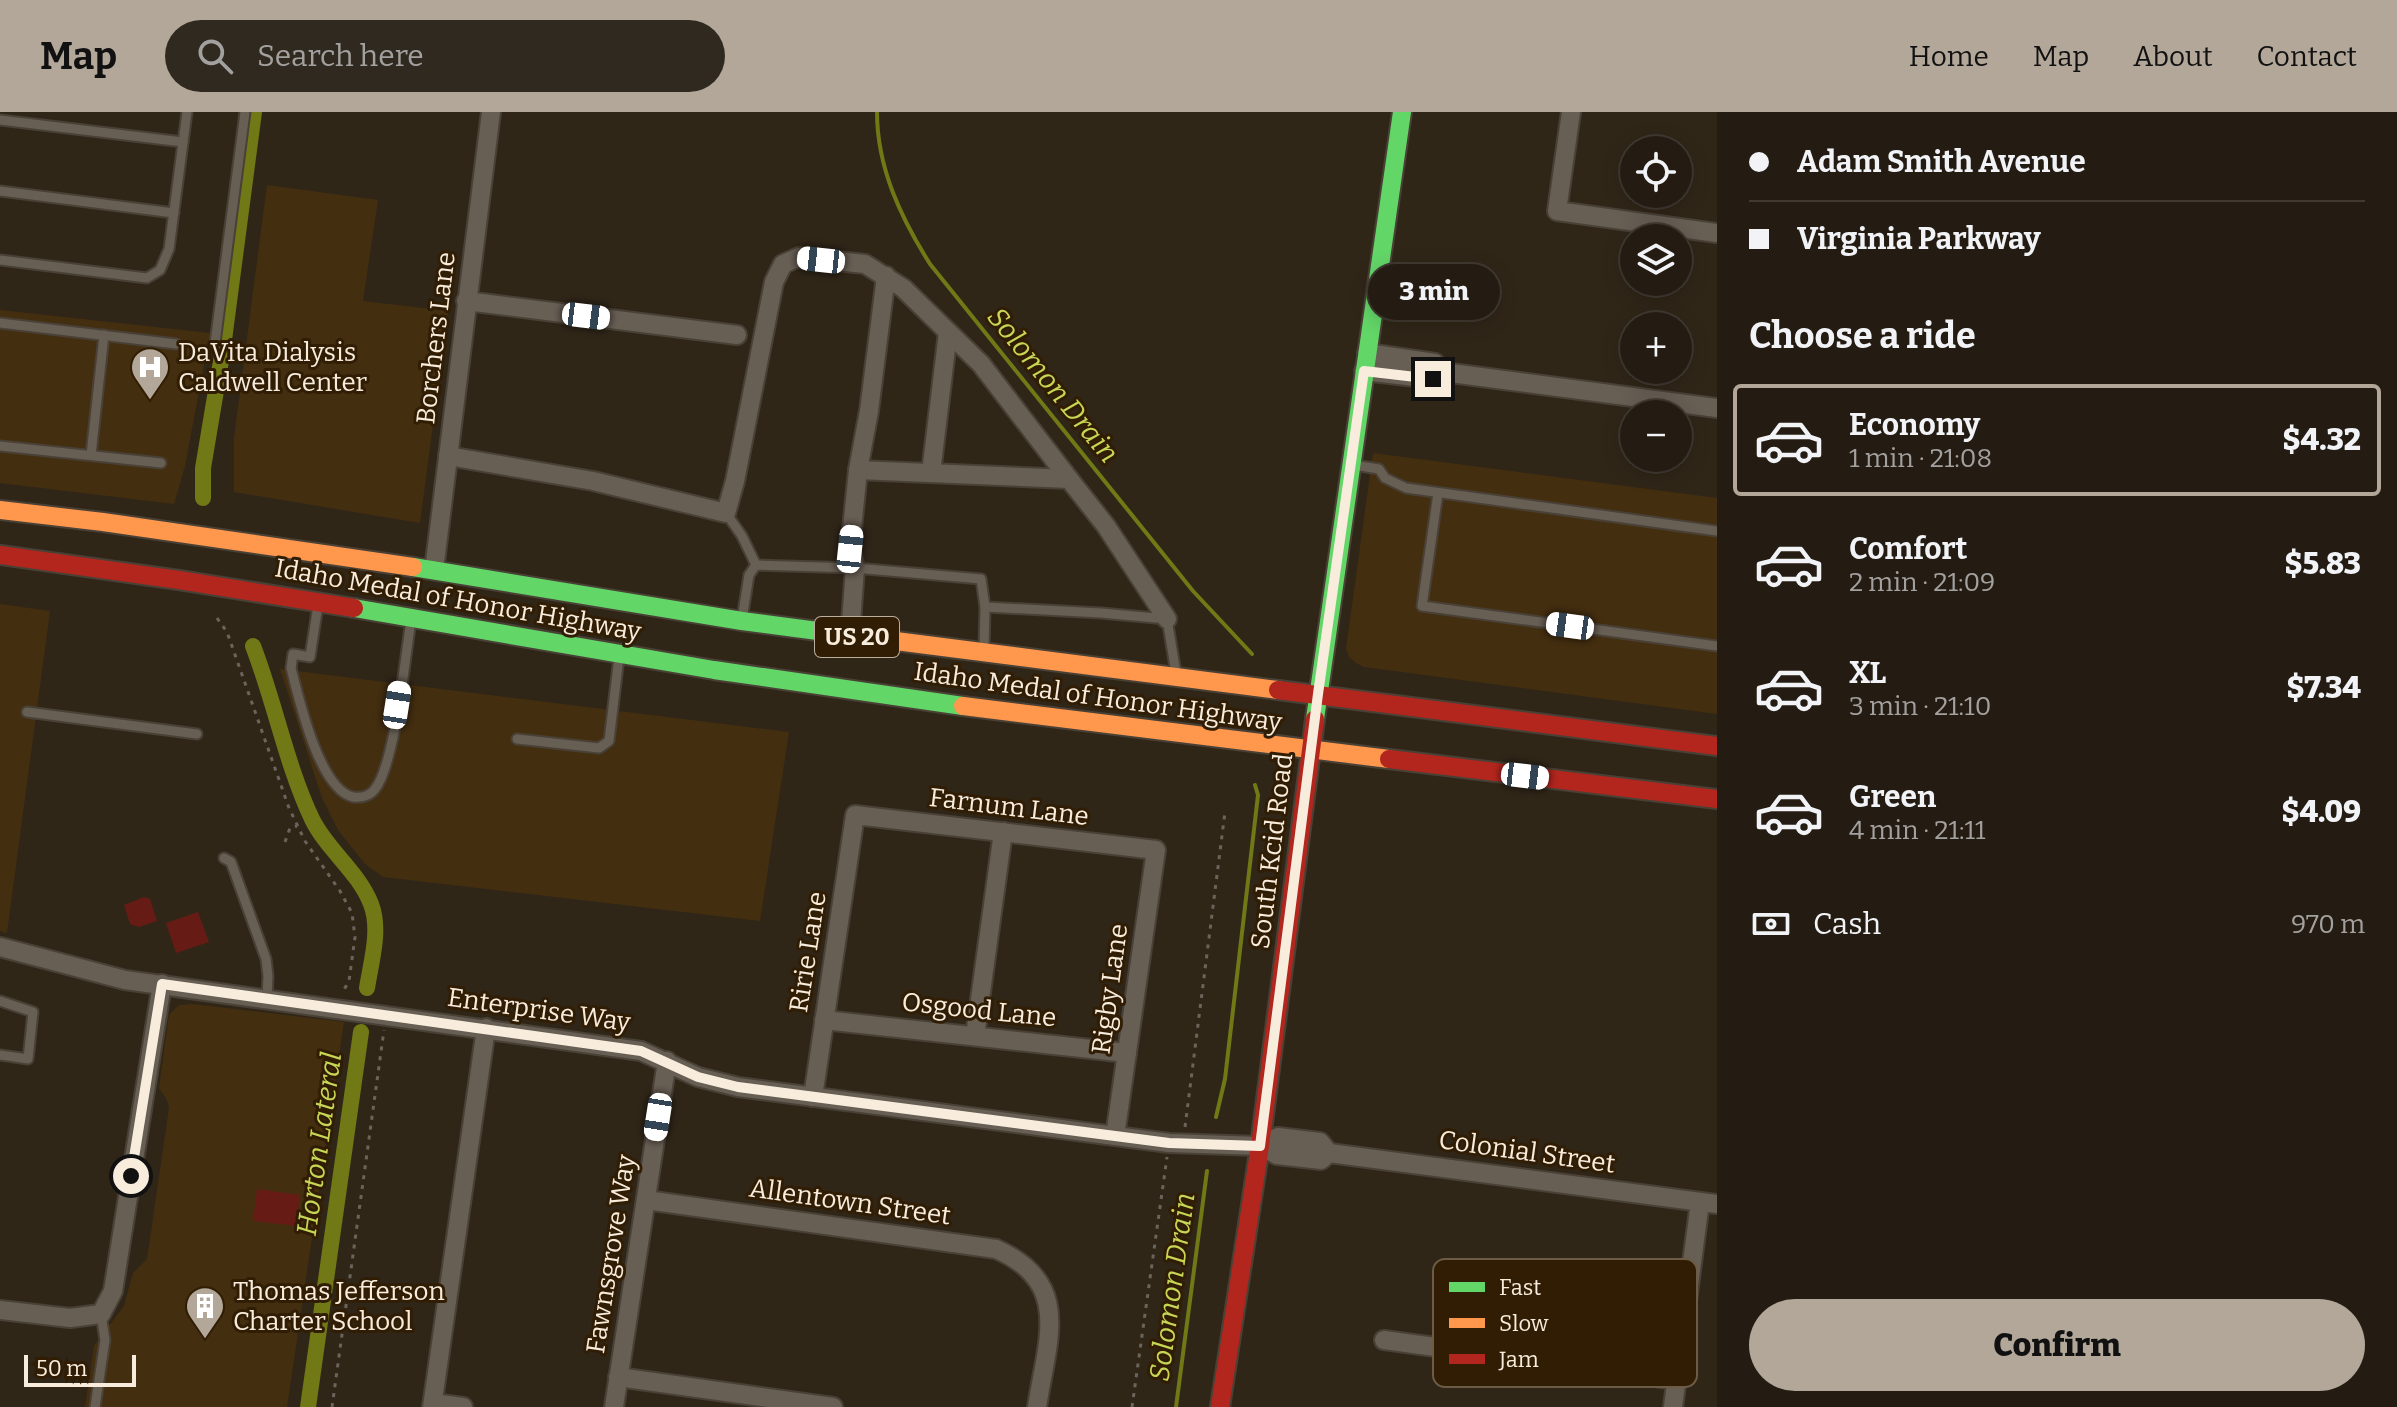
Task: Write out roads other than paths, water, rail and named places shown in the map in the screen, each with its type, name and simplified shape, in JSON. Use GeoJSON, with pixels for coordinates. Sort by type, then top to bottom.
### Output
{"type":"FeatureCollection","features":[{"type":"Feature","properties":{"kind":"main road","name":"South Kcid Road"},"geometry":{"type":"LineString","coordinates":[[1220,1407],[1260,1146],[1318,694],[1402,112]]}},
{"type":"Feature","properties":{"kind":"main road","name":"Idaho Medal of Honor Highway"},"geometry":{"type":"LineString","coordinates":[[0,510],[434,570],[850,636],[1717,746]]}},
{"type":"Feature","properties":{"kind":"main road","name":"Idaho Medal of Honor Highway"},"geometry":{"type":"LineString","coordinates":[[0,555],[106,567],[319,601],[830,688],[1312,751],[1717,799]]}},
{"type":"Feature","properties":{"kind":"street","name":"Borchers Lane"},"geometry":{"type":"LineString","coordinates":[[434,570],[491,112]]}},
{"type":"Feature","properties":{"kind":"street"},"geometry":{"type":"LineString","coordinates":[[1571,112],[1557,211],[1717,233]]}},
{"type":"Feature","properties":{"kind":"street"},"geometry":{"type":"LineString","coordinates":[[448,456],[593,481],[726,513],[774,282],[783,264],[799,257],[865,264],[903,288],[981,364],[1106,526],[1167,619]]}},
{"type":"Feature","properties":{"kind":"street"},"geometry":{"type":"LineString","coordinates":[[850,636],[855,568],[850,549],[886,276]]}},
{"type":"Feature","properties":{"kind":"street"},"geometry":{"type":"LineString","coordinates":[[466,301],[737,335]]}},
{"type":"Feature","properties":{"kind":"street"},"geometry":{"type":"LineString","coordinates":[[931,473],[948,332]]}},
{"type":"Feature","properties":{"kind":"street"},"geometry":{"type":"LineString","coordinates":[[1365,362],[1433,379],[1443,372],[1717,408]]}},
{"type":"Feature","properties":{"kind":"street"},"geometry":{"type":"LineString","coordinates":[[858,470],[1069,479]]}},
{"type":"Feature","properties":{"kind":"street","name":"Farnum Lane"},"geometry":{"type":"LineString","coordinates":[[855,815],[1156,850]]}},
{"type":"Feature","properties":{"kind":"street","name":"Ririe Lane"},"geometry":{"type":"LineString","coordinates":[[813,1097],[855,815]]}},
{"type":"Feature","properties":{"kind":"street"},"geometry":{"type":"LineString","coordinates":[[975,1036],[1003,832]]}},
{"type":"Feature","properties":{"kind":"street","name":"Rigby Lane"},"geometry":{"type":"LineString","coordinates":[[1115,1136],[1156,850]]}},
{"type":"Feature","properties":{"kind":"street","name":"Enterprise Way"},"geometry":{"type":"LineString","coordinates":[[0,947],[125,980],[641,1051],[698,1077],[738,1087],[1169,1143],[1260,1146]]}},
{"type":"Feature","properties":{"kind":"street"},"geometry":{"type":"LineString","coordinates":[[0,1310],[70,1318],[101,1314],[113,1291],[162,984]]}},
{"type":"Feature","properties":{"kind":"street","name":"Osgood Lane"},"geometry":{"type":"LineString","coordinates":[[824,1020],[1127,1053]]}},
{"type":"Feature","properties":{"kind":"street"},"geometry":{"type":"LineString","coordinates":[[463,1407],[433,1405],[486,1028]]}},
{"type":"Feature","properties":{"kind":"street","name":"Fawnsgrove Way"},"geometry":{"type":"LineString","coordinates":[[614,1407],[667,1061]]}},
{"type":"Feature","properties":{"kind":"street","name":"Colonial Street"},"geometry":{"type":"LineString","coordinates":[[1260,1146],[1277,1155],[1321,1160],[1329,1153],[1709,1203]]}},
{"type":"Feature","properties":{"kind":"street","name":"Allentown Street"},"geometry":{"type":"LineString","coordinates":[[646,1200],[996,1249],[1018,1259],[1037,1278],[1047,1294],[1051,1315],[1037,1407]]}},
{"type":"Feature","properties":{"kind":"street"},"geometry":{"type":"LineString","coordinates":[[1697,1269],[1709,1203]]}},
{"type":"Feature","properties":{"kind":"street"},"geometry":{"type":"LineString","coordinates":[[1384,1340],[1433,1347]]}},
{"type":"Feature","properties":{"kind":"street"},"geometry":{"type":"LineString","coordinates":[[618,1377],[833,1407]]}},
{"type":"Feature","properties":{"kind":"street"},"geometry":{"type":"LineString","coordinates":[[1673,1407],[1676,1387]]}},
{"type":"Feature","properties":{"kind":"lane"},"geometry":{"type":"LineString","coordinates":[[0,260],[147,278],[160,270],[169,249],[187,112]]}},
{"type":"Feature","properties":{"kind":"lane"},"geometry":{"type":"LineString","coordinates":[[215,343],[245,112]]}},
{"type":"Feature","properties":{"kind":"lane"},"geometry":{"type":"LineString","coordinates":[[0,120],[183,142]]}},
{"type":"Feature","properties":{"kind":"lane"},"geometry":{"type":"LineString","coordinates":[[0,191],[174,213]]}},
{"type":"Feature","properties":{"kind":"lane"},"geometry":{"type":"LineString","coordinates":[[0,323],[176,344]]}},
{"type":"Feature","properties":{"kind":"lane"},"geometry":{"type":"LineString","coordinates":[[91,455],[104,335]]}},
{"type":"Feature","properties":{"kind":"lane"},"geometry":{"type":"LineString","coordinates":[[0,446],[161,463]]}},
{"type":"Feature","properties":{"kind":"lane"},"geometry":{"type":"LineString","coordinates":[[1351,465],[1379,469],[1385,478],[1406,488],[1717,531]]}},
{"type":"Feature","properties":{"kind":"lane"},"geometry":{"type":"LineString","coordinates":[[1438,493],[1422,606],[1717,646]]}},
{"type":"Feature","properties":{"kind":"lane"},"geometry":{"type":"LineString","coordinates":[[726,513],[756,565]]}},
{"type":"Feature","properties":{"kind":"lane"},"geometry":{"type":"LineString","coordinates":[[756,565],[855,568],[981,579],[985,607],[984,652]]}},
{"type":"Feature","properties":{"kind":"lane"},"geometry":{"type":"LineString","coordinates":[[742,621],[749,575],[756,565]]}},
{"type":"Feature","properties":{"kind":"lane"},"geometry":{"type":"LineString","coordinates":[[319,601],[310,657],[293,654],[291,668],[325,769],[331,782],[349,796],[362,798],[375,791],[388,760],[412,617]]}},
{"type":"Feature","properties":{"kind":"lane"},"geometry":{"type":"LineString","coordinates":[[985,607],[1167,619],[1176,676]]}},
{"type":"Feature","properties":{"kind":"lane"},"geometry":{"type":"LineString","coordinates":[[517,739],[599,748],[609,741],[620,654]]}},
{"type":"Feature","properties":{"kind":"lane"},"geometry":{"type":"LineString","coordinates":[[27,712],[197,734]]}},
{"type":"Feature","properties":{"kind":"lane"},"geometry":{"type":"LineString","coordinates":[[224,858],[231,862],[266,959],[267,998]]}},
{"type":"Feature","properties":{"kind":"lane"},"geometry":{"type":"LineString","coordinates":[[0,1001],[33,1012],[28,1059],[0,1055]]}},
{"type":"Feature","properties":{"kind":"lane"},"geometry":{"type":"LineString","coordinates":[[95,1407],[105,1340],[101,1314]]}},
{"type":"Feature","properties":{"kind":"waterway","name":"Horton Lateral"},"geometry":{"type":"LineString","coordinates":[[203,498],[203,468],[222,355],[254,112]]}},
{"type":"Feature","properties":{"kind":"waterway","name":"Solomon Drain"},"geometry":{"type":"LineString","coordinates":[[877,112],[886,173],[909,229],[930,264],[1193,591],[1252,654]]}},
{"type":"Feature","properties":{"kind":"waterway","name":"Horton Lateral"},"geometry":{"type":"LineString","coordinates":[[253,646],[295,777],[312,819],[358,881],[371,904],[375,935],[367,988]]}},
{"type":"Feature","properties":{"kind":"waterway","name":"Solomon Drain"},"geometry":{"type":"LineString","coordinates":[[1216,1117],[1225,1079],[1258,795],[1255,785]]}},
{"type":"Feature","properties":{"kind":"waterway","name":"Horton Lateral"},"geometry":{"type":"LineString","coordinates":[[308,1407],[361,1032]]}},
{"type":"Feature","properties":{"kind":"waterway","name":"Solomon Drain"},"geometry":{"type":"LineString","coordinates":[[1176,1407],[1207,1171]]}},
{"type":"Feature","properties":{"kind":"place","name":"DaVita Dialysis Caldwell Center"},"geometry":{"type":"Point","coordinates":[150,401]}},
{"type":"Feature","properties":{"kind":"place","name":"Thomas Jefferson Charter School"},"geometry":{"type":"Point","coordinates":[205,1340]}}]}
